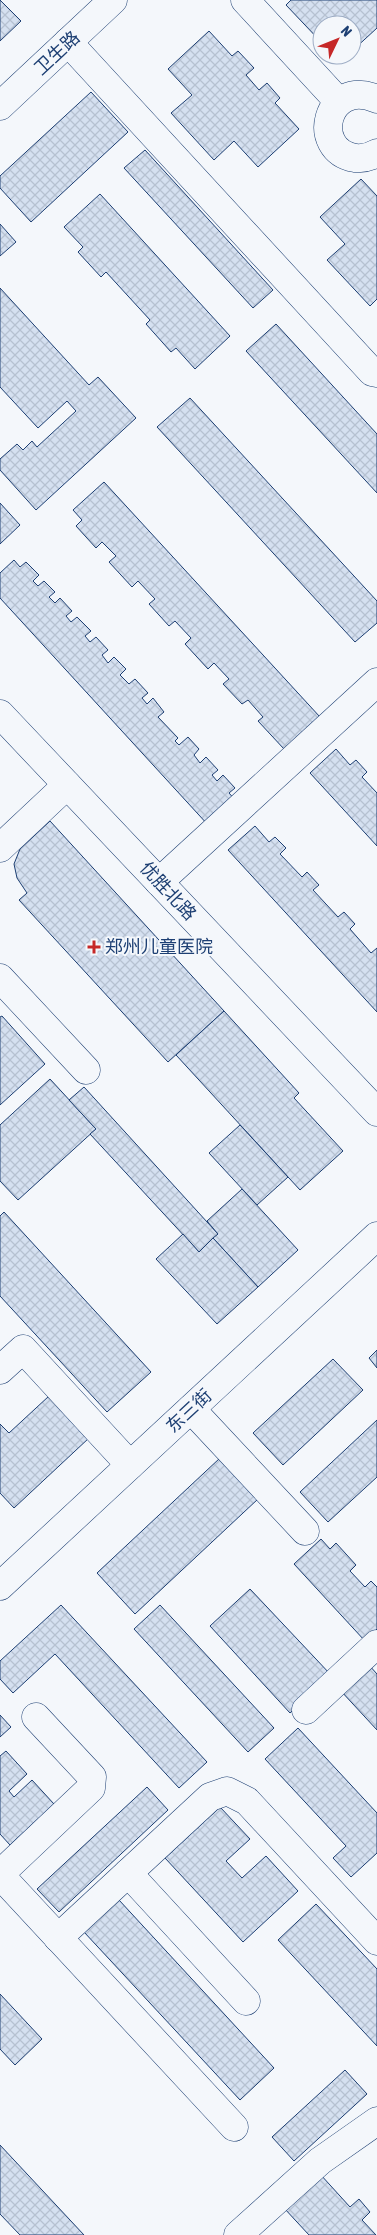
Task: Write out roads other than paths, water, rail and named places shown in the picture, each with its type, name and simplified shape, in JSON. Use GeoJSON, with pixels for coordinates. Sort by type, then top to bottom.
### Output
{"type":"FeatureCollection","features":[{"type":"Feature","properties":{"kind":"street","name":"卫生路"},"geometry":{"type":"LineString","coordinates":[[0,106],[113,0]]}},
{"type":"Feature","properties":{"kind":"street"},"geometry":{"type":"LineString","coordinates":[[245,0],[338,102]]}},
{"type":"Feature","properties":{"kind":"street"},"geometry":{"type":"LineString","coordinates":[[68,42],[372,372],[377,373]]}},
{"type":"Feature","properties":{"kind":"street"},"geometry":{"type":"LineString","coordinates":[[377,99],[368,95],[357,94],[347,96],[338,102],[328,121],[328,132],[332,142],[339,151],[349,157],[361,158],[377,153]]}},
{"type":"Feature","properties":{"kind":"street"},"geometry":{"type":"LineString","coordinates":[[159,882],[377,682]]}},
{"type":"Feature","properties":{"kind":"street","name":"优胜北路"},"geometry":{"type":"LineString","coordinates":[[2,720],[67,785],[377,1112]]}},
{"type":"Feature","properties":{"kind":"street"},"geometry":{"type":"LineString","coordinates":[[0,848],[67,785]]}},
{"type":"Feature","properties":{"kind":"street"},"geometry":{"type":"LineString","coordinates":[[0,978],[86,1070]]}},
{"type":"Feature","properties":{"kind":"street","name":"东三街"},"geometry":{"type":"LineString","coordinates":[[0,1586],[377,1236]]}},
{"type":"Feature","properties":{"kind":"street"},"geometry":{"type":"LineString","coordinates":[[0,1370],[23,1349],[130,1466]]}},
{"type":"Feature","properties":{"kind":"street"},"geometry":{"type":"LineString","coordinates":[[191,1409],[304,1531]]}},
{"type":"Feature","properties":{"kind":"street"},"geometry":{"type":"LineString","coordinates":[[306,1710],[377,1644]]}},
{"type":"Feature","properties":{"kind":"street"},"geometry":{"type":"LineString","coordinates":[[36,1717],[92,1777],[91,1788],[0,1875],[234,2127]]}},
{"type":"Feature","properties":{"kind":"street"},"geometry":{"type":"LineString","coordinates":[[58,1938],[210,1797],[227,1791],[247,1802],[377,1941]]}},
{"type":"Feature","properties":{"kind":"street"},"geometry":{"type":"LineString","coordinates":[[128,1873],[246,2001]]}},
{"type":"Feature","properties":{"kind":"street"},"geometry":{"type":"LineString","coordinates":[[238,2235],[320,2160],[377,2121]]}},
{"type":"Feature","properties":{"kind":"place","name":"郑州儿童医院"},"geometry":{"type":"Point","coordinates":[94,947]}}]}
